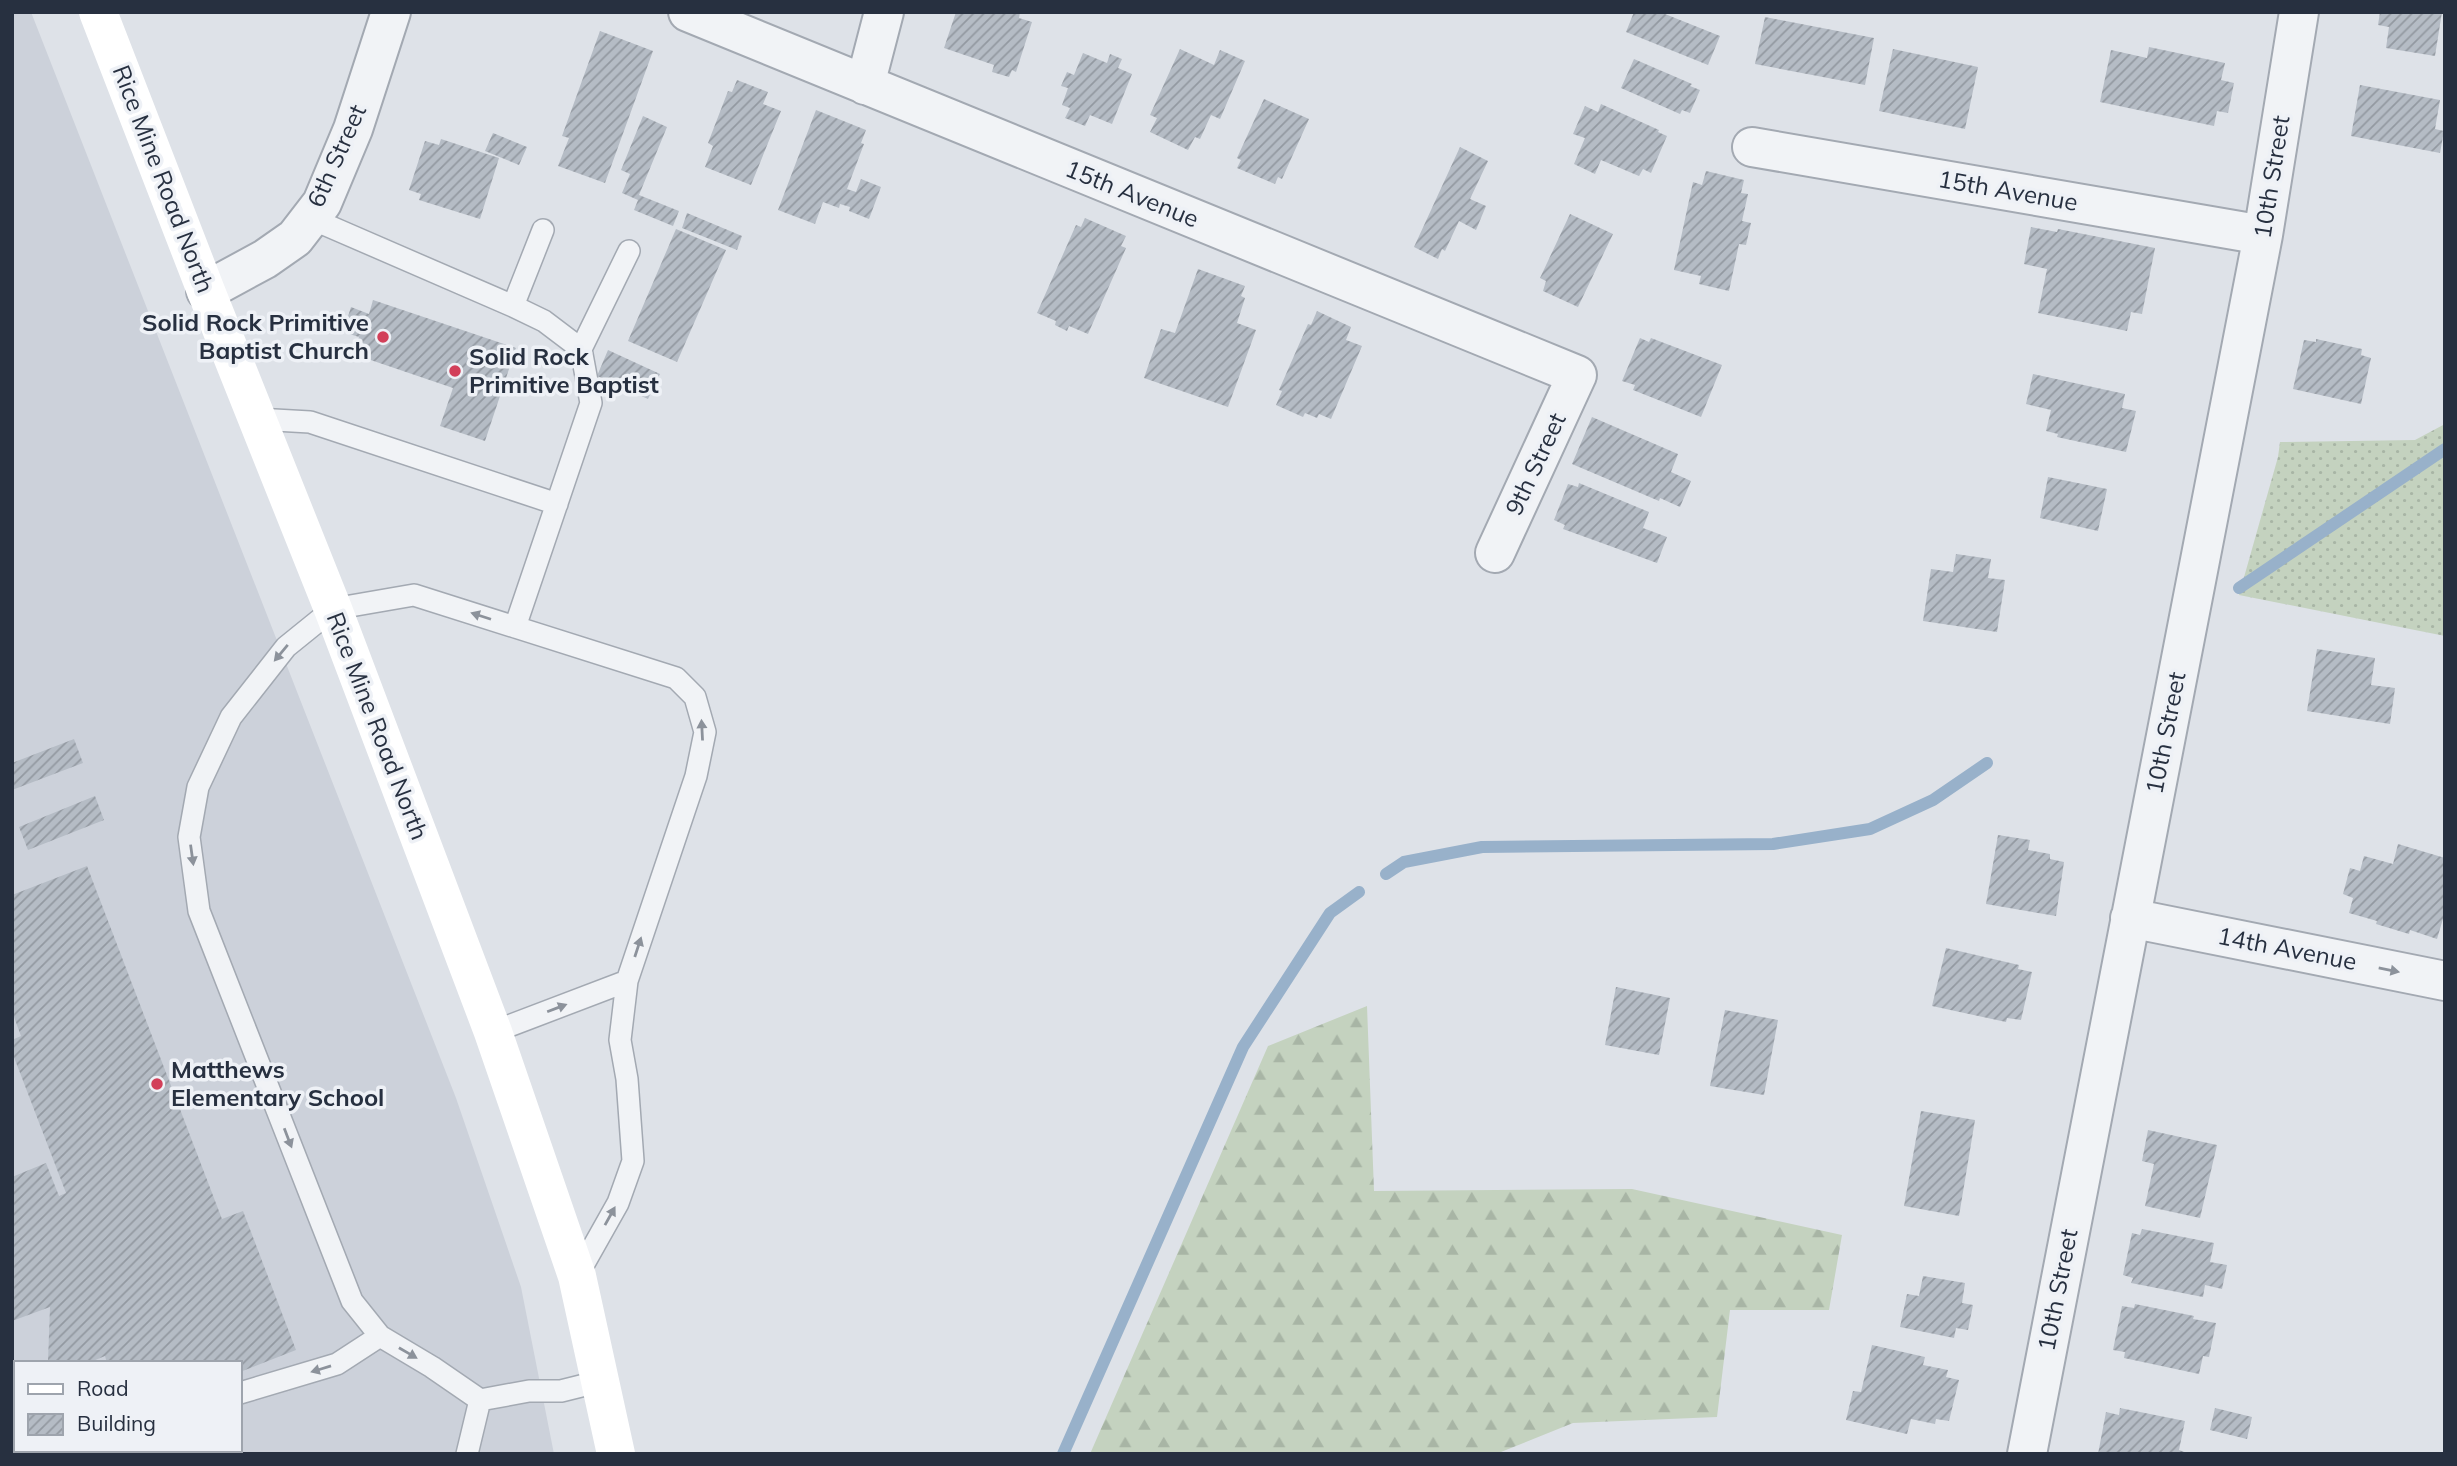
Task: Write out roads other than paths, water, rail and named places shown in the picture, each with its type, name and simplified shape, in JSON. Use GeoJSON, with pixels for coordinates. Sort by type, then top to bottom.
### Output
{"type":"FeatureCollection","features":[{"type":"Feature","properties":{"kind":"main road","name":"Rice Mine Road North"},"geometry":{"type":"LineString","coordinates":[[98,12],[333,609],[493,1032],[577,1276],[616,1454]]}},
{"type":"Feature","properties":{"kind":"street","name":"6th Street"},"geometry":{"type":"LineString","coordinates":[[206,291],[265,259],[295,238],[322,202],[352,129],[391,12]]}},
{"type":"Feature","properties":{"kind":"street","name":"15th Avenue"},"geometry":{"type":"LineString","coordinates":[[688,12],[1577,375]]}},
{"type":"Feature","properties":{"kind":"street"},"geometry":{"type":"LineString","coordinates":[[865,85],[884,12]]}},
{"type":"Feature","properties":{"kind":"street","name":"10th Street"},"geometry":{"type":"LineString","coordinates":[[2027,1454],[2263,235],[2299,12]]}},
{"type":"Feature","properties":{"kind":"street","name":"15th Avenue"},"geometry":{"type":"LineString","coordinates":[[1752,148],[2263,235]]}},
{"type":"Feature","properties":{"kind":"street","name":"9th Street"},"geometry":{"type":"LineString","coordinates":[[1495,553],[1577,375]]}},
{"type":"Feature","properties":{"kind":"street","name":"14th Avenue"},"geometry":{"type":"LineString","coordinates":[[2130,918],[2445,981]]}},
{"type":"Feature","properties":{"kind":"lane"},"geometry":{"type":"LineString","coordinates":[[310,218],[513,306],[544,321],[581,349]]}},
{"type":"Feature","properties":{"kind":"lane"},"geometry":{"type":"LineString","coordinates":[[513,306],[543,230]]}},
{"type":"Feature","properties":{"kind":"lane"},"geometry":{"type":"LineString","coordinates":[[515,627],[592,403],[581,349],[629,251]]}},
{"type":"Feature","properties":{"kind":"lane"},"geometry":{"type":"LineString","coordinates":[[257,419],[310,422],[557,504]]}},
{"type":"Feature","properties":{"kind":"lane"},"geometry":{"type":"LineString","coordinates":[[577,1276],[618,1203],[633,1161],[627,1079],[620,1040],[627,981],[696,776],[705,732],[695,697],[676,678],[414,595],[333,609],[286,647],[231,717],[198,787],[189,836],[199,911],[352,1301],[380,1336],[480,1400],[528,1391],[561,1391],[601,1381]]}},
{"type":"Feature","properties":{"kind":"lane"},"geometry":{"type":"LineString","coordinates":[[493,1032],[627,981]]}},
{"type":"Feature","properties":{"kind":"lane"},"geometry":{"type":"LineString","coordinates":[[242,1392],[337,1364],[380,1336]]}},
{"type":"Feature","properties":{"kind":"lane"},"geometry":{"type":"LineString","coordinates":[[467,1454],[480,1400]]}},
{"type":"Feature","properties":{"kind":"waterway"},"geometry":{"type":"LineString","coordinates":[[2239,588],[2445,449]]}},
{"type":"Feature","properties":{"kind":"waterway"},"geometry":{"type":"LineString","coordinates":[[1386,874],[1404,862],[1482,847],[1773,844],[1870,829],[1933,800],[1987,763]]}},
{"type":"Feature","properties":{"kind":"waterway"},"geometry":{"type":"LineString","coordinates":[[1063,1454],[1243,1047],[1330,913],[1359,892]]}},
{"type":"Feature","properties":{"kind":"place","name":"Solid Rock Primitive Baptist Church"},"geometry":{"type":"Point","coordinates":[383,337]}},
{"type":"Feature","properties":{"kind":"place","name":"Solid Rock Primitive Baptist"},"geometry":{"type":"Point","coordinates":[455,371]}},
{"type":"Feature","properties":{"kind":"place","name":"Matthews Elementary School"},"geometry":{"type":"Point","coordinates":[157,1084]}}]}
